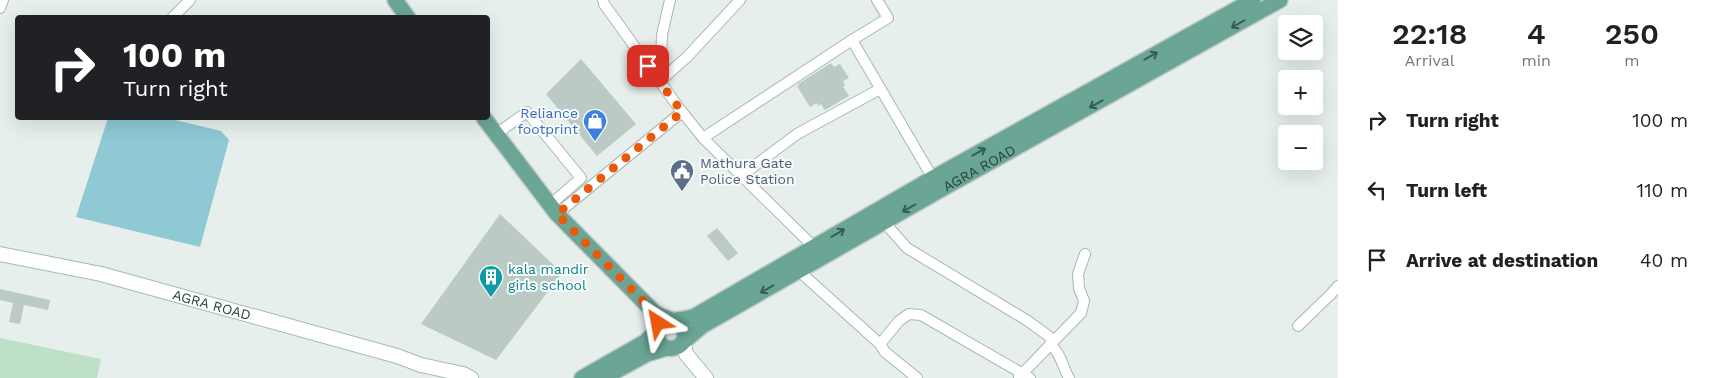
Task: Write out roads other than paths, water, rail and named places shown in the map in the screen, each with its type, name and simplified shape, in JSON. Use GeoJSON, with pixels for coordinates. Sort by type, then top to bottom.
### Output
{"type":"FeatureCollection","features":[{"type":"Feature","properties":{"kind":"main road"},"geometry":{"type":"LineString","coordinates":[[395,0],[406,15]]}},
{"type":"Feature","properties":{"kind":"main road","name":"AGRA ROAD"},"geometry":{"type":"LineString","coordinates":[[603,378],[647,354],[677,348],[702,326],[884,222],[936,184],[1253,0]]}},
{"type":"Feature","properties":{"kind":"main road","name":"AGRA ROAD"},"geometry":{"type":"LineString","coordinates":[[672,321],[685,320],[694,316],[814,247],[1280,0]]}},
{"type":"Feature","properties":{"kind":"main road"},"geometry":{"type":"LineString","coordinates":[[486,120],[554,210],[655,313],[662,318],[677,322],[683,329],[685,338],[677,348]]}},
{"type":"Feature","properties":{"kind":"main road","name":"AGRA ROAD"},"geometry":{"type":"LineString","coordinates":[[0,254],[101,274],[397,356],[448,378]]}},
{"type":"Feature","properties":{"kind":"main road"},"geometry":{"type":"LineString","coordinates":[[655,313],[660,343],[677,348],[706,378]]}},
{"type":"Feature","properties":{"kind":"main road"},"geometry":{"type":"LineString","coordinates":[[582,378],[645,342],[663,324],[672,321]]}},
{"type":"Feature","properties":{"kind":"main road","name":"AGRA ROAD"},"geometry":{"type":"LineString","coordinates":[[421,365],[463,374],[471,378]]}},
{"type":"Feature","properties":{"kind":"street"},"geometry":{"type":"LineString","coordinates":[[0,8],[3,0]]}},
{"type":"Feature","properties":{"kind":"street"},"geometry":{"type":"LineString","coordinates":[[175,15],[190,0]]}},
{"type":"Feature","properties":{"kind":"street"},"geometry":{"type":"LineString","coordinates":[[604,0],[604,4],[703,138],[814,247]]}},
{"type":"Feature","properties":{"kind":"street"},"geometry":{"type":"LineString","coordinates":[[660,81],[662,35],[670,0]]}},
{"type":"Feature","properties":{"kind":"street"},"geometry":{"type":"LineString","coordinates":[[660,81],[687,57],[740,0]]}},
{"type":"Feature","properties":{"kind":"street"},"geometry":{"type":"LineString","coordinates":[[703,138],[888,18],[877,0]]}},
{"type":"Feature","properties":{"kind":"street"},"geometry":{"type":"LineString","coordinates":[[852,40],[936,184]]}},
{"type":"Feature","properties":{"kind":"street"},"geometry":{"type":"LineString","coordinates":[[741,176],[797,134],[880,89]]}},
{"type":"Feature","properties":{"kind":"street"},"geometry":{"type":"LineString","coordinates":[[496,134],[526,112],[582,178],[554,210]]}},
{"type":"Feature","properties":{"kind":"street"},"geometry":{"type":"LineString","coordinates":[[554,210],[682,112]]}},
{"type":"Feature","properties":{"kind":"street"},"geometry":{"type":"LineString","coordinates":[[884,222],[907,248],[1028,321],[1052,342],[1059,353],[1069,378]]}},
{"type":"Feature","properties":{"kind":"street"},"geometry":{"type":"LineString","coordinates":[[880,344],[899,322],[909,314],[921,315],[1024,376],[1052,342],[1081,313],[1084,301],[1078,274],[1085,254]]}},
{"type":"Feature","properties":{"kind":"street"},"geometry":{"type":"LineString","coordinates":[[799,271],[880,344],[884,352],[917,378]]}},
{"type":"Feature","properties":{"kind":"street"},"geometry":{"type":"LineString","coordinates":[[1298,326],[1338,286]]}},
{"type":"Feature","properties":{"kind":"water"},"geometry":{"type":"Polygon","coordinates":[[[107,120],[175,120],[221,131],[229,140],[200,247],[76,217],[107,120]]]}},
{"type":"Feature","properties":{"kind":"place","name":"Reliance footprint"},"geometry":{"type":"Point","coordinates":[595,142]}},
{"type":"Feature","properties":{"kind":"place","name":"Mathura Gate Police Station"},"geometry":{"type":"Point","coordinates":[682,192]}},
{"type":"Feature","properties":{"kind":"place","name":"kala mandir girls school"},"geometry":{"type":"Point","coordinates":[491,298]}}]}
